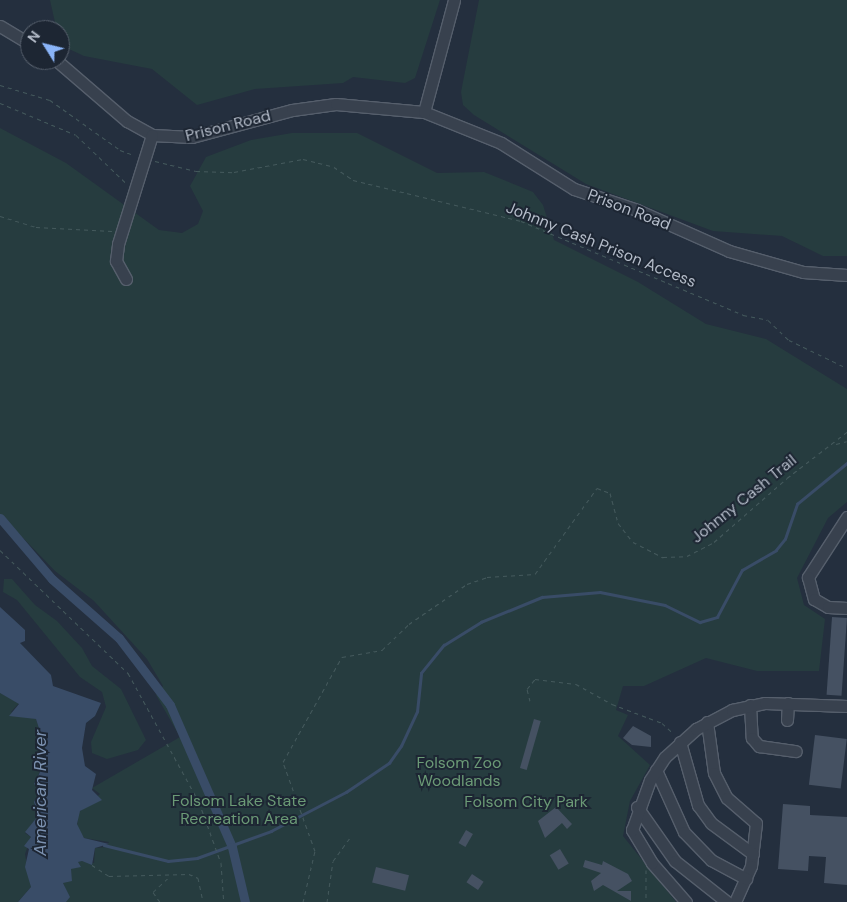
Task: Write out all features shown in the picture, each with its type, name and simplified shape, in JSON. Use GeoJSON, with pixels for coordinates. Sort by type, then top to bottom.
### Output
{"type":"FeatureCollection","features":[{"type":"Feature","properties":{"kind":"street"},"geometry":{"type":"LineString","coordinates":[[424,112],[454,0]]}},
{"type":"Feature","properties":{"kind":"street"},"geometry":{"type":"LineString","coordinates":[[0,26],[20,38]]}},
{"type":"Feature","properties":{"kind":"street","name":"Prison Road"},"geometry":{"type":"LineString","coordinates":[[68,70],[127,121],[152,135],[192,137],[292,110],[336,104],[424,112],[501,143],[574,189],[637,210],[729,251],[803,272],[847,275]]}},
{"type":"Feature","properties":{"kind":"street"},"geometry":{"type":"LineString","coordinates":[[126,278],[116,261],[122,232],[152,135]]}},
{"type":"Feature","properties":{"kind":"street"},"geometry":{"type":"LineString","coordinates":[[847,517],[808,577],[814,599],[828,607],[847,608]]}},
{"type":"Feature","properties":{"kind":"street"},"geometry":{"type":"LineString","coordinates":[[787,720],[788,703]]}},
{"type":"Feature","properties":{"kind":"street"},"geometry":{"type":"LineString","coordinates":[[686,902],[652,863],[634,838],[637,807],[656,770],[680,742],[707,722],[750,706],[788,703],[847,706]]}},
{"type":"Feature","properties":{"kind":"street"},"geometry":{"type":"LineString","coordinates":[[750,706],[752,738],[759,746],[796,751]]}},
{"type":"Feature","properties":{"kind":"street"},"geometry":{"type":"LineString","coordinates":[[707,722],[714,773],[727,798],[756,823],[753,854],[746,879],[735,902]]}},
{"type":"Feature","properties":{"kind":"street"},"geometry":{"type":"LineString","coordinates":[[680,742],[698,805],[711,823],[753,854]]}},
{"type":"Feature","properties":{"kind":"street"},"geometry":{"type":"LineString","coordinates":[[656,770],[684,832],[711,860],[746,879]]}},
{"type":"Feature","properties":{"kind":"street"},"geometry":{"type":"LineString","coordinates":[[637,807],[675,861],[727,902]]}},
{"type":"Feature","properties":{"kind":"path","name":"Johnny Cash Prison Access"},"geometry":{"type":"LineString","coordinates":[[0,85],[50,100],[120,150],[144,158],[196,171],[234,172],[303,159],[334,168],[353,180],[521,221],[743,314],[768,320],[789,340],[847,368]]}},
{"type":"Feature","properties":{"kind":"path"},"geometry":{"type":"LineString","coordinates":[[0,103],[76,135],[134,192]]}},
{"type":"Feature","properties":{"kind":"path"},"geometry":{"type":"LineString","coordinates":[[0,216],[36,227],[122,232]]}},
{"type":"Feature","properties":{"kind":"path","name":"Johnny Cash Trail"},"geometry":{"type":"LineString","coordinates":[[303,902],[315,860],[312,844],[284,768],[287,751],[342,657],[382,650],[409,624],[467,584],[487,578],[535,574],[570,530],[592,490],[610,493],[621,528],[640,548],[663,557],[687,556],[714,542],[787,478],[833,445],[847,432]]}},
{"type":"Feature","properties":{"kind":"path"},"geometry":{"type":"LineString","coordinates":[[833,445],[847,442]]}},
{"type":"Feature","properties":{"kind":"path"},"geometry":{"type":"LineString","coordinates":[[0,550],[119,661],[170,743],[211,830],[222,863],[224,902]]}},
{"type":"Feature","properties":{"kind":"path"},"geometry":{"type":"LineString","coordinates":[[530,702],[528,689],[535,679],[576,684],[612,704],[662,723],[680,742]]}},
{"type":"Feature","properties":{"kind":"path"},"geometry":{"type":"LineString","coordinates":[[327,902],[334,861],[352,836]]}},
{"type":"Feature","properties":{"kind":"path"},"geometry":{"type":"LineString","coordinates":[[646,902],[644,874],[652,863]]}},
{"type":"Feature","properties":{"kind":"path"},"geometry":{"type":"LineString","coordinates":[[92,865],[109,876],[198,878],[204,902]]}},
{"type":"Feature","properties":{"kind":"path"},"geometry":{"type":"LineString","coordinates":[[160,902],[153,892],[170,876]]}},
{"type":"Feature","properties":{"kind":"green space"},"geometry":{"type":"Polygon","coordinates":[[[50,0],[440,0],[415,78],[405,83],[353,77],[343,83],[255,89],[197,105],[152,69],[84,56],[70,49],[70,20],[54,20],[50,0]]]}},
{"type":"Feature","properties":{"kind":"green space"},"geometry":{"type":"Polygon","coordinates":[[[479,0],[847,0],[847,256],[823,256],[782,236],[713,231],[586,184],[474,115],[463,105],[461,92],[479,0]]]}},
{"type":"Feature","properties":{"kind":"green space"},"geometry":{"type":"Polygon","coordinates":[[[0,128],[66,163],[159,230],[182,233],[198,224],[203,211],[190,186],[206,157],[251,140],[292,133],[357,133],[437,173],[484,172],[533,192],[543,205],[554,240],[638,282],[706,324],[766,339],[847,389],[847,502],[828,518],[797,578],[804,605],[825,619],[819,671],[757,671],[706,658],[644,686],[623,686],[616,710],[628,715],[618,736],[650,765],[630,801],[623,836],[676,902],[66,902],[69,897],[63,883],[70,869],[80,866],[77,862],[94,863],[95,848],[106,847],[109,842],[84,838],[77,828],[78,813],[100,794],[92,788],[180,737],[156,695],[163,686],[147,659],[94,601],[55,571],[0,514],[0,128]]]}},
{"type":"Feature","properties":{"kind":"green space"},"geometry":{"type":"Polygon","coordinates":[[[4,579],[12,579],[35,605],[57,621],[82,648],[92,666],[121,689],[146,740],[138,750],[107,759],[92,753],[91,742],[106,707],[102,692],[80,677],[17,600],[3,592],[4,579]]]}},
{"type":"Feature","properties":{"kind":"green space"},"geometry":{"type":"Polygon","coordinates":[[[0,693],[19,703],[11,712],[36,719],[46,751],[36,765],[40,771],[34,783],[41,789],[34,802],[38,816],[25,833],[31,837],[25,854],[31,887],[18,902],[0,902],[0,693]]]}},
{"type":"Feature","properties":{"kind":"water","name":"American River"},"geometry":{"type":"Polygon","coordinates":[[[0,607],[25,630],[25,641],[20,643],[51,675],[53,686],[101,703],[95,716],[86,723],[82,748],[85,766],[96,774],[92,790],[102,800],[80,811],[77,824],[84,838],[109,844],[95,848],[92,865],[82,861],[78,862],[81,867],[71,869],[72,881],[63,883],[70,897],[66,902],[18,902],[31,887],[25,867],[29,849],[24,846],[31,837],[25,832],[38,816],[34,802],[41,789],[34,784],[40,772],[36,762],[46,757],[46,751],[36,719],[9,716],[19,704],[0,693],[0,607]]]}},
{"type":"Feature","properties":{"kind":"building"},"geometry":{"type":"Polygon","coordinates":[[[832,617],[847,618],[842,696],[827,695],[832,617]]]}},
{"type":"Feature","properties":{"kind":"building"},"geometry":{"type":"Polygon","coordinates":[[[534,719],[541,721],[527,770],[520,768],[534,719]]]}},
{"type":"Feature","properties":{"kind":"building"},"geometry":{"type":"Polygon","coordinates":[[[633,726],[651,736],[651,747],[632,745],[623,738],[633,726]]]}},
{"type":"Feature","properties":{"kind":"building"},"geometry":{"type":"Polygon","coordinates":[[[815,735],[847,739],[841,789],[809,785],[815,735]]]}},
{"type":"Feature","properties":{"kind":"building"},"geometry":{"type":"Polygon","coordinates":[[[783,804],[810,806],[810,815],[847,817],[847,885],[824,883],[826,857],[809,856],[808,871],[778,869],[783,804]]]}},
{"type":"Feature","properties":{"kind":"building"},"geometry":{"type":"Polygon","coordinates":[[[556,807],[572,824],[567,829],[562,823],[545,838],[538,821],[556,807]]]}},
{"type":"Feature","properties":{"kind":"building"},"geometry":{"type":"Polygon","coordinates":[[[466,830],[473,834],[465,847],[458,843],[466,830]]]}},
{"type":"Feature","properties":{"kind":"building"},"geometry":{"type":"Polygon","coordinates":[[[560,849],[569,864],[558,870],[550,855],[560,849]]]}},
{"type":"Feature","properties":{"kind":"building"},"geometry":{"type":"Polygon","coordinates":[[[585,860],[602,865],[603,861],[628,874],[632,881],[617,891],[631,891],[631,901],[603,885],[594,891],[591,881],[601,873],[583,867],[585,860]]]}},
{"type":"Feature","properties":{"kind":"building"},"geometry":{"type":"Polygon","coordinates":[[[376,867],[409,875],[405,891],[372,883],[376,867]]]}},
{"type":"Feature","properties":{"kind":"building"},"geometry":{"type":"Polygon","coordinates":[[[472,874],[484,882],[478,890],[466,882],[472,874]]]}},
{"type":"Feature","properties":{"kind":"waterway"},"geometry":{"type":"LineString","coordinates":[[104,845],[168,861],[197,858],[271,831],[346,792],[389,763],[401,746],[417,712],[421,673],[444,645],[481,622],[542,597],[600,592],[665,605],[700,622],[717,617],[742,570],[776,550],[785,539],[797,504],[847,463]]}},
{"type":"Feature","properties":{"kind":"waterway"},"geometry":{"type":"LineString","coordinates":[[0,518],[52,579],[119,638],[170,705],[232,847],[245,902]]}},
{"type":"Feature","properties":{"kind":"park label","name":"Folsom Zoo Woodlands"},"geometry":{"type":"Point","coordinates":[459,772]}},
{"type":"Feature","properties":{"kind":"park label","name":"Folsom City Park"},"geometry":{"type":"Point","coordinates":[526,802]}},
{"type":"Feature","properties":{"kind":"park label","name":"Folsom Lake State Recreation Area"},"geometry":{"type":"Point","coordinates":[239,810]}}]}
